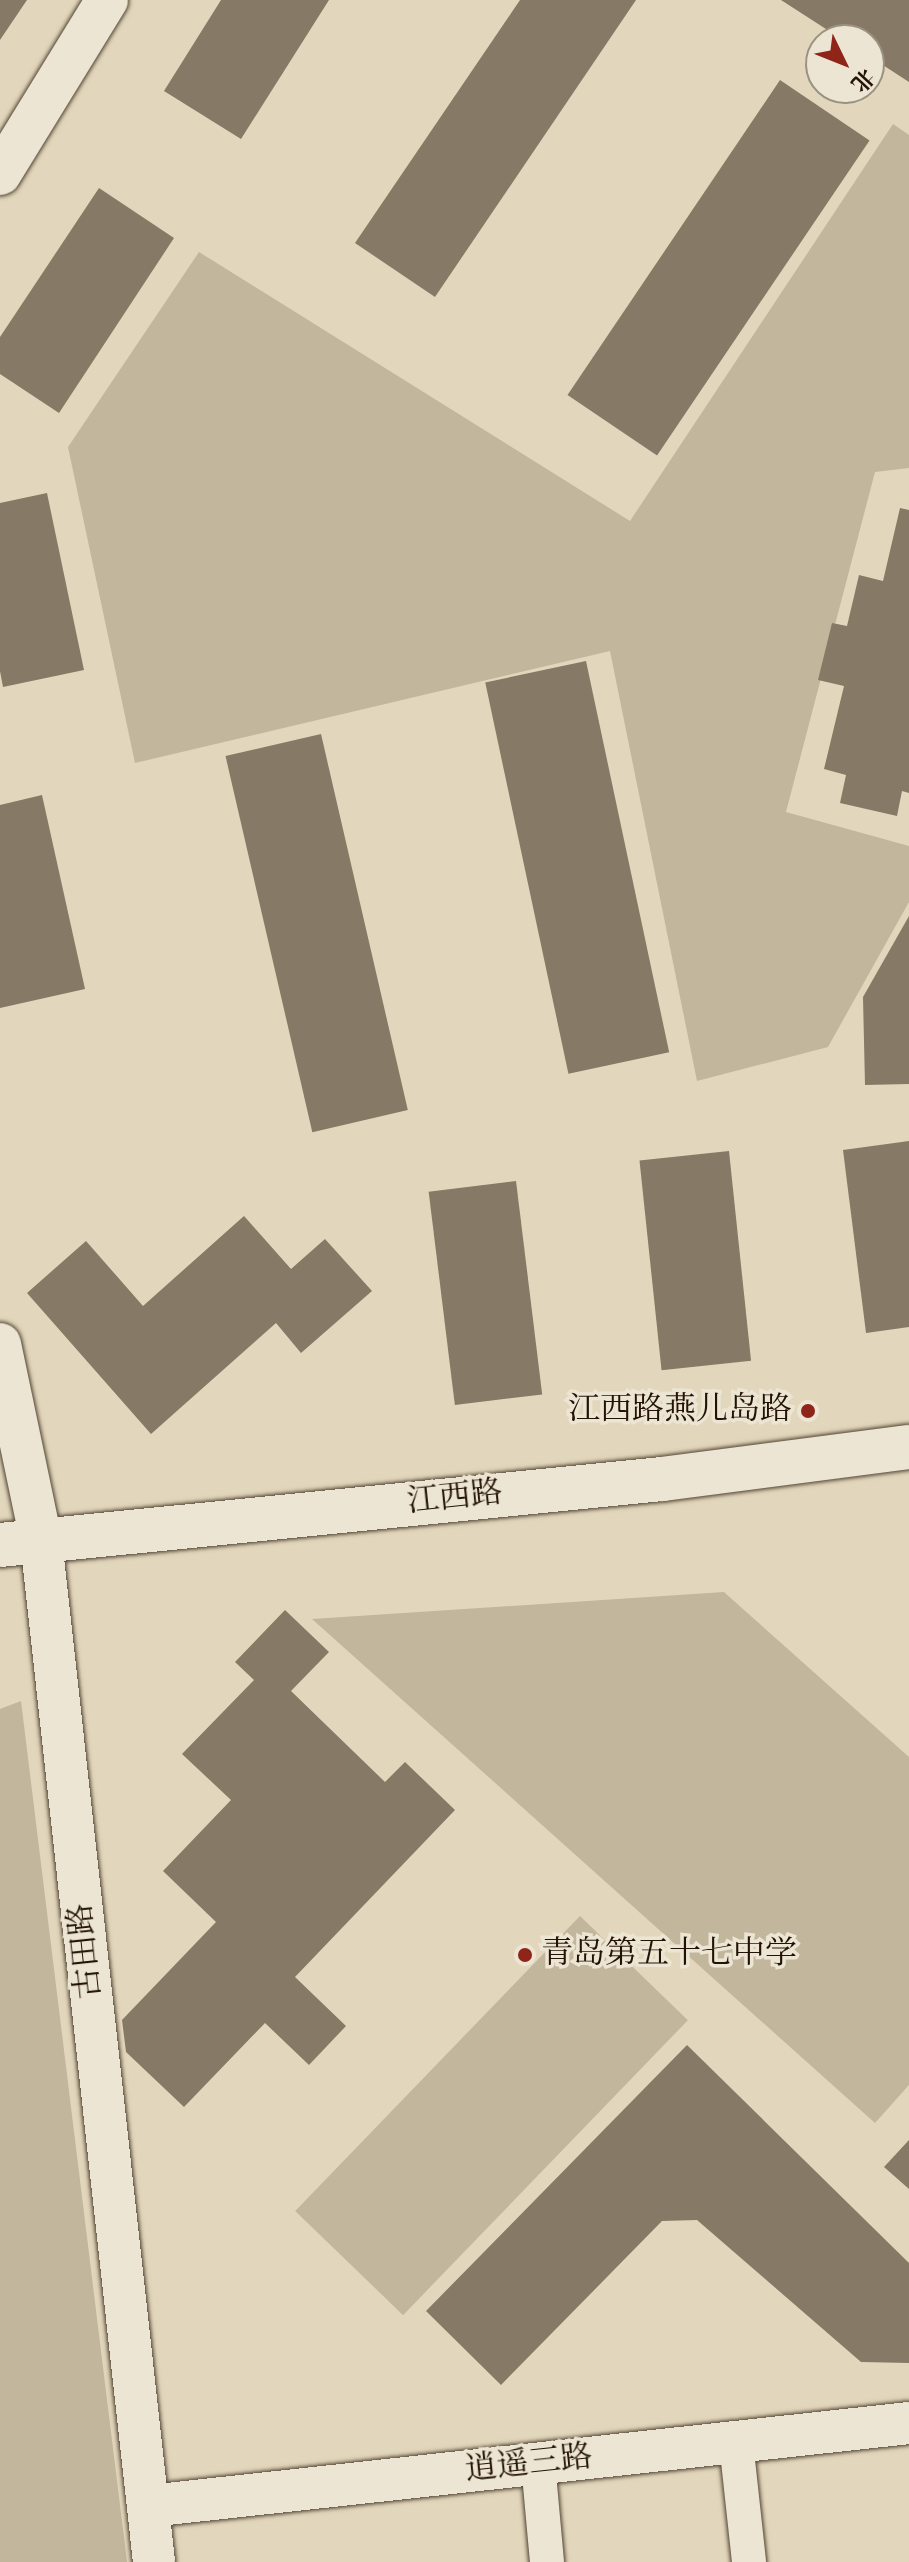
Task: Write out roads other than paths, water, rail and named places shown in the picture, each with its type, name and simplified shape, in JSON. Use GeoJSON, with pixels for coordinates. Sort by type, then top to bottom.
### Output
{"type":"FeatureCollection","features":[{"type":"Feature","properties":{"kind":"main road","name":"江西路"},"geometry":{"type":"LineString","coordinates":[[20,1543],[662,1479],[909,1447]]}},
{"type":"Feature","properties":{"kind":"street"},"geometry":{"type":"LineString","coordinates":[[0,174],[107,0]]}},
{"type":"Feature","properties":{"kind":"street","name":"古田路"},"geometry":{"type":"LineString","coordinates":[[0,1344],[20,1543],[154,2562]]}},
{"type":"Feature","properties":{"kind":"street","name":"逍遥三路"},"geometry":{"type":"LineString","coordinates":[[149,2506],[909,2423]]}},
{"type":"Feature","properties":{"kind":"street"},"geometry":{"type":"LineString","coordinates":[[736,2442],[749,2562]]}},
{"type":"Feature","properties":{"kind":"street"},"geometry":{"type":"LineString","coordinates":[[538,2463],[547,2562]]}},
{"type":"Feature","properties":{"kind":"place","name":"江西路燕儿岛路"},"geometry":{"type":"Point","coordinates":[808,1411]}},
{"type":"Feature","properties":{"kind":"place","name":"青岛第五十七中学"},"geometry":{"type":"Point","coordinates":[525,1955]}}]}
